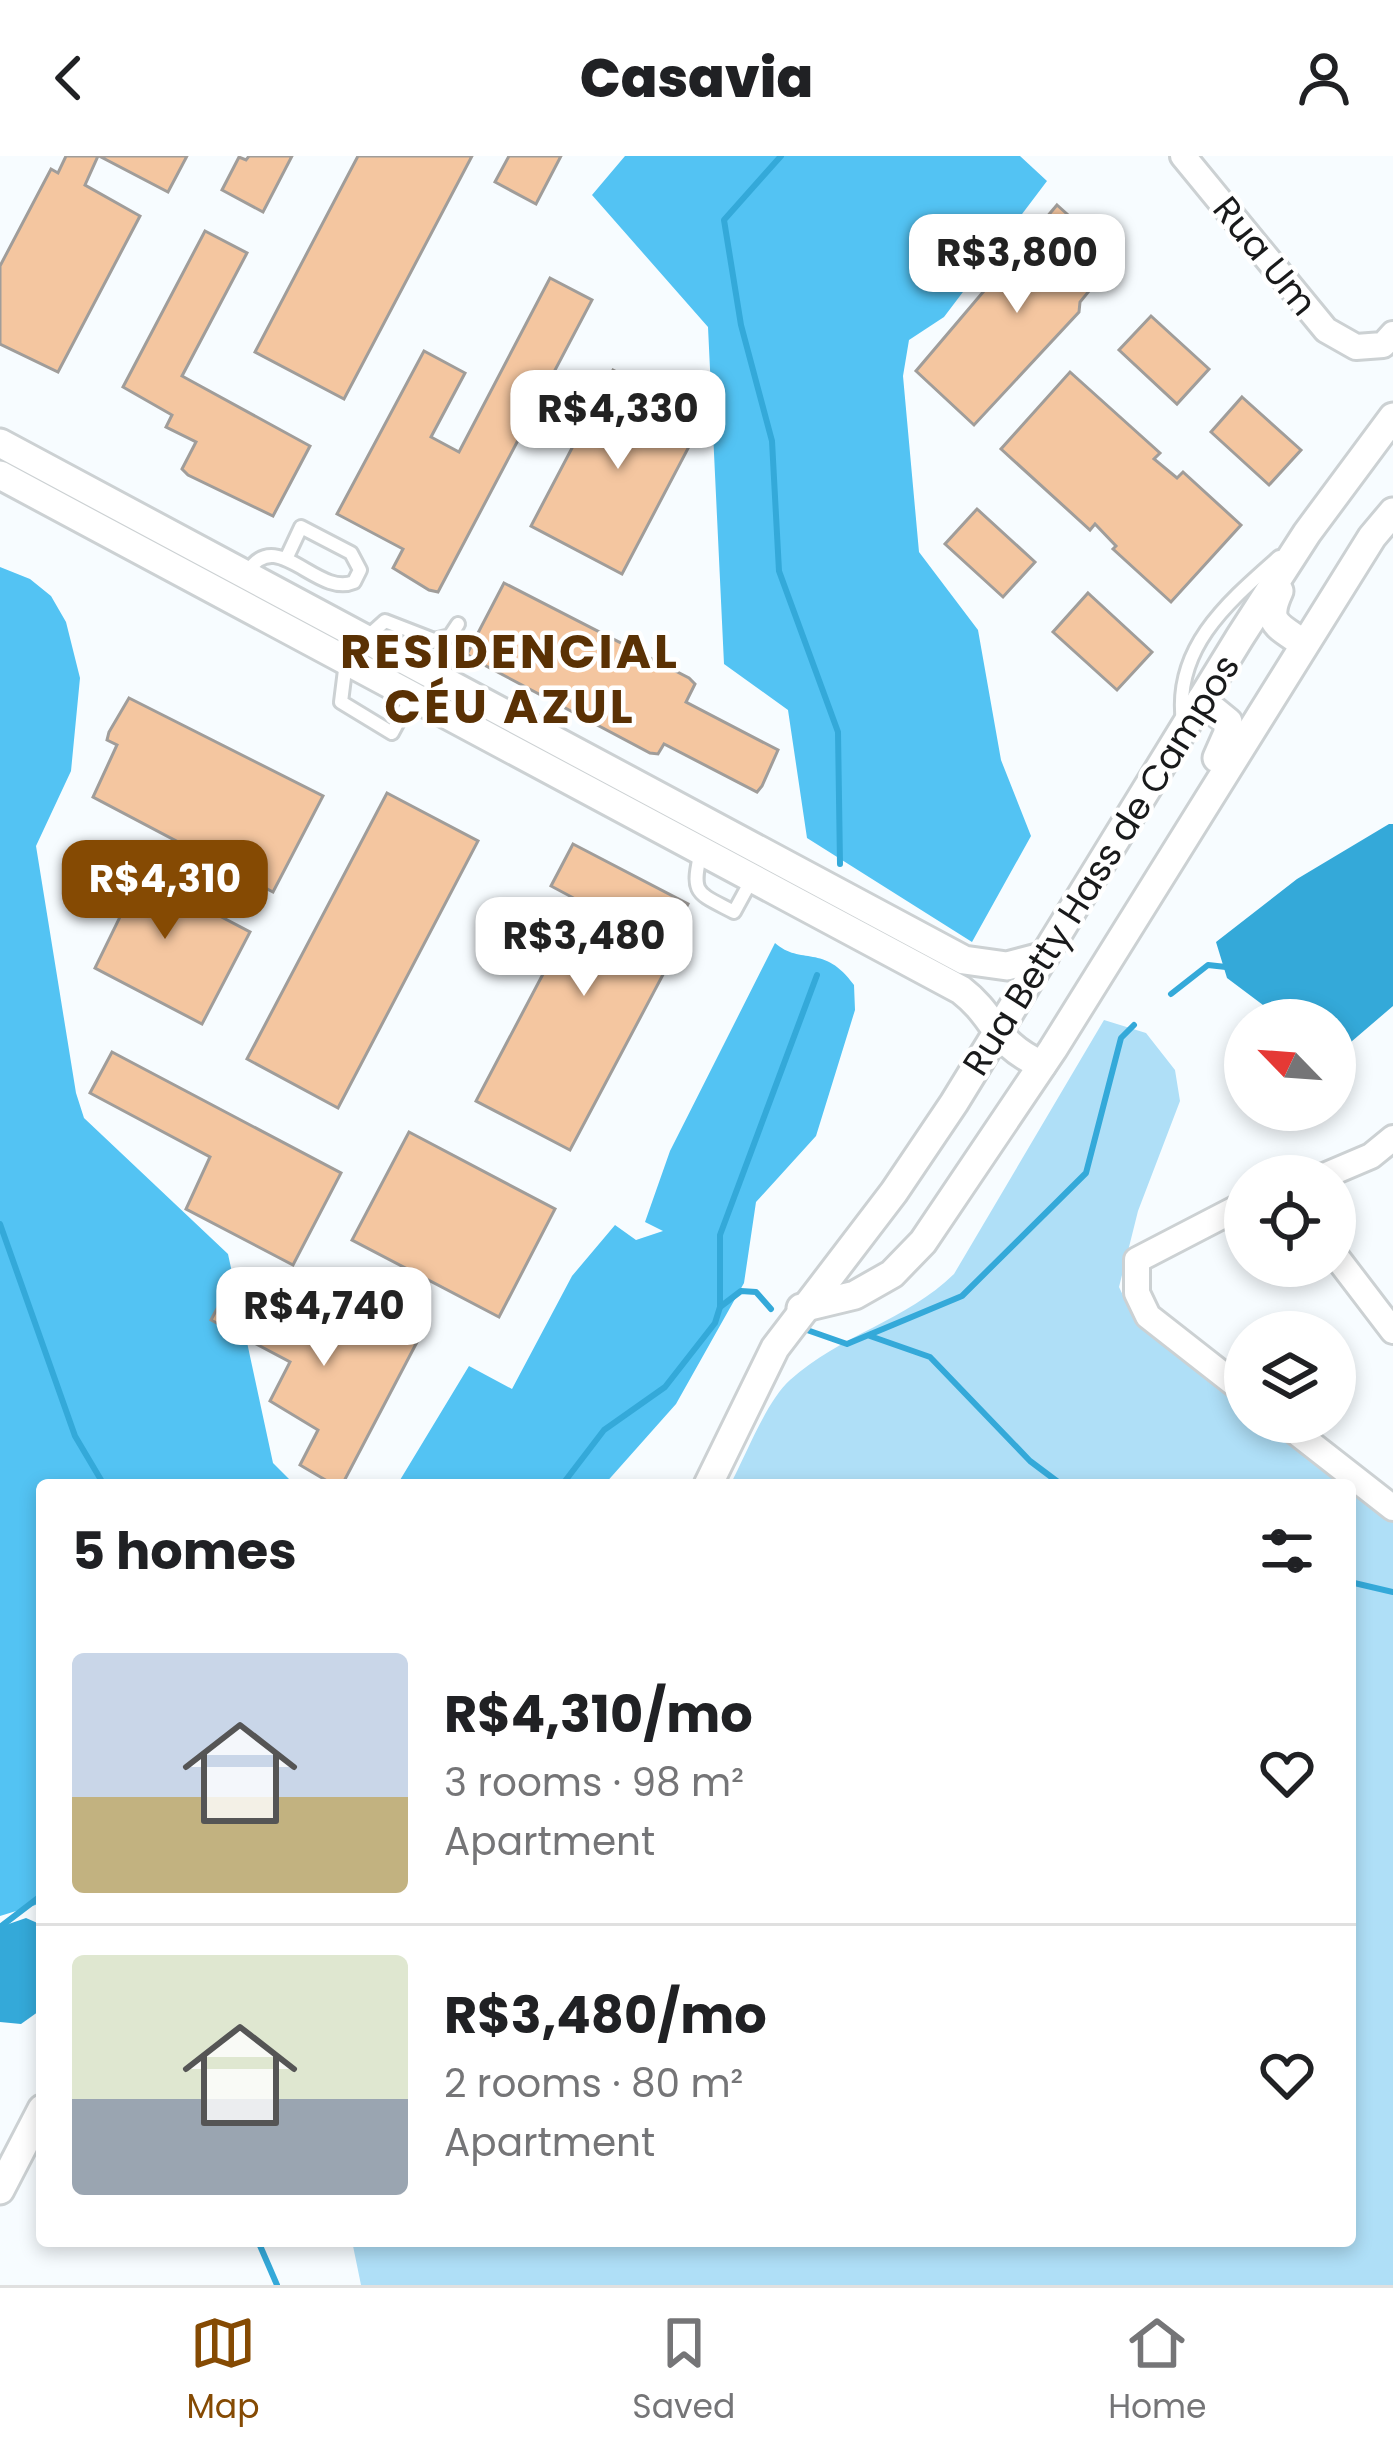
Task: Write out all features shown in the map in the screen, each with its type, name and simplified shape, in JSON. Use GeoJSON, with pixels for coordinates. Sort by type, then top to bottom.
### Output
{"type":"FeatureCollection","features":[{"type":"Feature","properties":{"kind":"street","name":"Rua Um"},"geometry":{"type":"LineString","coordinates":[[1183,156],[1326,330],[1356,347],[1383,345],[1393,334]]}},
{"type":"Feature","properties":{"kind":"street","name":"Rua Betty Hass de Campos"},"geometry":{"type":"LineString","coordinates":[[711,1479],[775,1348],[801,1307],[894,1192],[997,1036],[1307,533],[1393,417]]}},
{"type":"Feature","properties":{"kind":"street"},"geometry":{"type":"LineString","coordinates":[[0,442],[246,574],[412,696],[961,990],[980,1007],[997,1036],[1042,1065]]}},
{"type":"Feature","properties":{"kind":"street"},"geometry":{"type":"LineString","coordinates":[[0,475],[964,960],[1007,966],[1046,956]]}},
{"type":"Feature","properties":{"kind":"street","name":"Rua Betty Hass de Campos"},"geometry":{"type":"LineString","coordinates":[[801,1307],[855,1295],[892,1274],[923,1242],[1042,1065],[1304,644],[1393,512]]}},
{"type":"Feature","properties":{"kind":"street"},"geometry":{"type":"LineString","coordinates":[[1304,644],[1272,618],[1270,610],[1307,533]]}},
{"type":"Feature","properties":{"kind":"street"},"geometry":{"type":"LineString","coordinates":[[1174,849],[1228,733],[1221,712],[1201,700]]}},
{"type":"Feature","properties":{"kind":"street"},"geometry":{"type":"LineString","coordinates":[[1356,1162],[1393,1138]]}},
{"type":"Feature","properties":{"kind":"street"},"geometry":{"type":"LineString","coordinates":[[1224,1215],[1137,1260],[1137,1293],[1148,1316],[1224,1376]]}},
{"type":"Feature","properties":{"kind":"street"},"geometry":{"type":"LineString","coordinates":[[1356,1283],[1393,1331]]}},
{"type":"Feature","properties":{"kind":"street"},"geometry":{"type":"LineString","coordinates":[[1310,1443],[1356,1479]]}},
{"type":"Feature","properties":{"kind":"street"},"geometry":{"type":"LineString","coordinates":[[1356,1479],[1393,1508]]}},
{"type":"Feature","properties":{"kind":"street"},"geometry":{"type":"LineString","coordinates":[[0,2190],[36,2121]]}},
{"type":"Feature","properties":{"kind":"lane"},"geometry":{"type":"LineString","coordinates":[[246,574],[260,558],[286,559],[336,586],[349,585],[358,577],[359,563],[351,553],[301,527],[286,559]]}},
{"type":"Feature","properties":{"kind":"lane"},"geometry":{"type":"LineString","coordinates":[[1184,728],[1181,682],[1190,654],[1244,589],[1307,533]]}},
{"type":"Feature","properties":{"kind":"lane"},"geometry":{"type":"LineString","coordinates":[[412,696],[392,733],[340,702],[355,650],[372,628],[385,621],[440,640],[450,636],[458,624]]}},
{"type":"Feature","properties":{"kind":"lane"},"geometry":{"type":"LineString","coordinates":[[701,851],[696,890],[734,912],[752,878]]}},
{"type":"Feature","properties":{"kind":"shaded area"},"geometry":{"type":"Polygon","coordinates":[[[625,156],[1020,156],[1047,181],[944,317],[909,340],[903,376],[919,552],[978,630],[1001,760],[1031,836],[972,942],[807,838],[788,710],[724,664],[708,327],[592,195],[625,156]]]}},
{"type":"Feature","properties":{"kind":"shaded area"},"geometry":{"type":"Polygon","coordinates":[[[0,567],[30,579],[51,596],[66,622],[80,678],[71,771],[36,846],[76,1093],[84,1118],[228,1254],[273,1463],[289,1479],[36,1479],[36,1905],[0,1916],[0,567]]]}},
{"type":"Feature","properties":{"kind":"shaded area"},"geometry":{"type":"Polygon","coordinates":[[[1393,824],[1393,1006],[1356,1038],[1356,999],[1255,999],[1227,978],[1216,942],[1297,879],[1393,824]]]}},
{"type":"Feature","properties":{"kind":"shaded area"},"geometry":{"type":"Polygon","coordinates":[[[775,943],[823,959],[843,972],[854,985],[855,1010],[816,1136],[756,1202],[744,1283],[676,1404],[609,1479],[401,1479],[469,1366],[512,1389],[572,1276],[615,1225],[636,1240],[663,1231],[645,1222],[670,1151],[775,943]]]}},
{"type":"Feature","properties":{"kind":"shaded area"},"geometry":{"type":"Polygon","coordinates":[[[1104,1020],[1146,1033],[1175,1070],[1180,1101],[1138,1211],[1119,1287],[1136,1323],[1224,1392],[1224,1443],[1290,1443],[1337,1479],[733,1479],[765,1415],[790,1380],[830,1351],[936,1290],[954,1274],[1104,1020]]]}},
{"type":"Feature","properties":{"kind":"shaded area"},"geometry":{"type":"Polygon","coordinates":[[[1356,1494],[1393,1522],[1393,2285],[361,2285],[353,2247],[1356,2247],[1356,1494]]]}},
{"type":"Feature","properties":{"kind":"shaded area"},"geometry":{"type":"Polygon","coordinates":[[[26,1918],[36,1922],[36,2013],[21,2024],[0,2022],[0,1927],[26,1918]]]}},
{"type":"Feature","properties":{"kind":"building"},"geometry":{"type":"Polygon","coordinates":[[[66,156],[98,156],[85,185],[140,216],[58,372],[0,344],[0,266],[51,169],[58,173],[66,156]]]}},
{"type":"Feature","properties":{"kind":"building"},"geometry":{"type":"Polygon","coordinates":[[[99,156],[187,156],[168,192],[99,156]]]}},
{"type":"Feature","properties":{"kind":"building"},"geometry":{"type":"Polygon","coordinates":[[[249,156],[292,156],[263,212],[222,190],[239,157],[246,160],[249,156]]]}},
{"type":"Feature","properties":{"kind":"building"},"geometry":{"type":"Polygon","coordinates":[[[358,156],[472,156],[344,399],[255,352],[358,156]]]}},
{"type":"Feature","properties":{"kind":"building"},"geometry":{"type":"Polygon","coordinates":[[[509,156],[561,156],[536,204],[495,182],[509,156]]]}},
{"type":"Feature","properties":{"kind":"building"},"geometry":{"type":"Polygon","coordinates":[[[1057,205],[1116,258],[1080,302],[1079,312],[974,425],[916,371],[1057,205]]]}},
{"type":"Feature","properties":{"kind":"building"},"geometry":{"type":"Polygon","coordinates":[[[205,231],[247,253],[182,376],[310,446],[273,516],[188,475],[182,469],[196,442],[166,427],[172,415],[123,387],[205,231]]]}},
{"type":"Feature","properties":{"kind":"building"},"geometry":{"type":"Polygon","coordinates":[[[550,278],[592,300],[438,592],[429,590],[393,568],[403,549],[337,514],[424,351],[465,373],[431,437],[459,452],[550,278]]]}},
{"type":"Feature","properties":{"kind":"building"},"geometry":{"type":"Polygon","coordinates":[[[1151,316],[1209,369],[1177,404],[1119,350],[1151,316]]]}},
{"type":"Feature","properties":{"kind":"building"},"geometry":{"type":"Polygon","coordinates":[[[613,370],[704,418],[622,574],[531,526],[613,370]]]}},
{"type":"Feature","properties":{"kind":"building"},"geometry":{"type":"Polygon","coordinates":[[[1070,372],[1160,453],[1154,459],[1177,478],[1183,472],[1241,525],[1171,602],[1113,549],[1116,546],[1095,524],[1090,530],[1001,449],[1070,372]]]}},
{"type":"Feature","properties":{"kind":"building"},"geometry":{"type":"Polygon","coordinates":[[[1242,397],[1301,450],[1269,485],[1211,432],[1242,397]]]}},
{"type":"Feature","properties":{"kind":"building"},"geometry":{"type":"Polygon","coordinates":[[[977,509],[1035,562],[1003,597],[945,544],[977,509]]]}},
{"type":"Feature","properties":{"kind":"building"},"geometry":{"type":"Polygon","coordinates":[[[504,583],[689,678],[695,684],[686,702],[778,750],[762,786],[757,792],[664,744],[658,754],[650,753],[473,659],[467,654],[504,583]]]}},
{"type":"Feature","properties":{"kind":"building"},"geometry":{"type":"Polygon","coordinates":[[[1088,593],[1152,652],[1117,690],[1053,632],[1088,593]]]}},
{"type":"Feature","properties":{"kind":"building"},"geometry":{"type":"Polygon","coordinates":[[[129,698],[323,796],[273,892],[93,797],[117,745],[107,740],[109,732],[129,698]]]}},
{"type":"Feature","properties":{"kind":"building"},"geometry":{"type":"Polygon","coordinates":[[[387,793],[478,841],[338,1108],[247,1059],[387,793]]]}},
{"type":"Feature","properties":{"kind":"building"},"geometry":{"type":"Polygon","coordinates":[[[573,844],[688,904],[658,965],[666,969],[570,1150],[476,1101],[581,902],[551,886],[573,844]]]}},
{"type":"Feature","properties":{"kind":"building"},"geometry":{"type":"Polygon","coordinates":[[[107,857],[250,932],[202,1024],[95,968],[120,917],[85,898],[107,857]]]}},
{"type":"Feature","properties":{"kind":"building"},"geometry":{"type":"Polygon","coordinates":[[[112,1052],[341,1173],[293,1265],[186,1209],[210,1157],[90,1093],[112,1052]]]}},
{"type":"Feature","properties":{"kind":"building"},"geometry":{"type":"Polygon","coordinates":[[[409,1132],[555,1209],[499,1317],[352,1240],[409,1132]]]}},
{"type":"Feature","properties":{"kind":"building"},"geometry":{"type":"Polygon","coordinates":[[[233,1279],[312,1320],[326,1294],[334,1295],[417,1342],[345,1479],[324,1479],[300,1465],[318,1430],[270,1401],[290,1362],[211,1320],[233,1279]]]}},
{"type":"Feature","properties":{"kind":"waterway"},"geometry":{"type":"LineString","coordinates":[[781,156],[724,220],[741,325],[772,441],[779,571],[838,732],[840,864]]}},
{"type":"Feature","properties":{"kind":"waterway"},"geometry":{"type":"LineString","coordinates":[[1171,994],[1208,965],[1226,967]]}},
{"type":"Feature","properties":{"kind":"waterway"},"geometry":{"type":"LineString","coordinates":[[720,1307],[720,1235],[817,975]]}},
{"type":"Feature","properties":{"kind":"waterway"},"geometry":{"type":"LineString","coordinates":[[807,1330],[847,1344],[962,1296],[1086,1173],[1121,1038],[1134,1025]]}},
{"type":"Feature","properties":{"kind":"waterway"},"geometry":{"type":"LineString","coordinates":[[0,1224],[75,1436],[100,1479]]}},
{"type":"Feature","properties":{"kind":"waterway"},"geometry":{"type":"LineString","coordinates":[[567,1479],[604,1430],[665,1387],[715,1323],[720,1307],[741,1291],[756,1292],[771,1309]]}},
{"type":"Feature","properties":{"kind":"waterway"},"geometry":{"type":"LineString","coordinates":[[870,1336],[930,1357],[1030,1461],[1054,1479]]}},
{"type":"Feature","properties":{"kind":"waterway"},"geometry":{"type":"LineString","coordinates":[[1356,1583],[1393,1592]]}},
{"type":"Feature","properties":{"kind":"waterway"},"geometry":{"type":"LineString","coordinates":[[0,1927],[36,1900]]}},
{"type":"Feature","properties":{"kind":"waterway"},"geometry":{"type":"LineString","coordinates":[[261,2247],[277,2285]]}},
{"type":"Feature","properties":{"kind":"district","name":"RESIDENCIAL CÉU AZUL"},"geometry":{"type":"Point","coordinates":[510,678]}}]}
